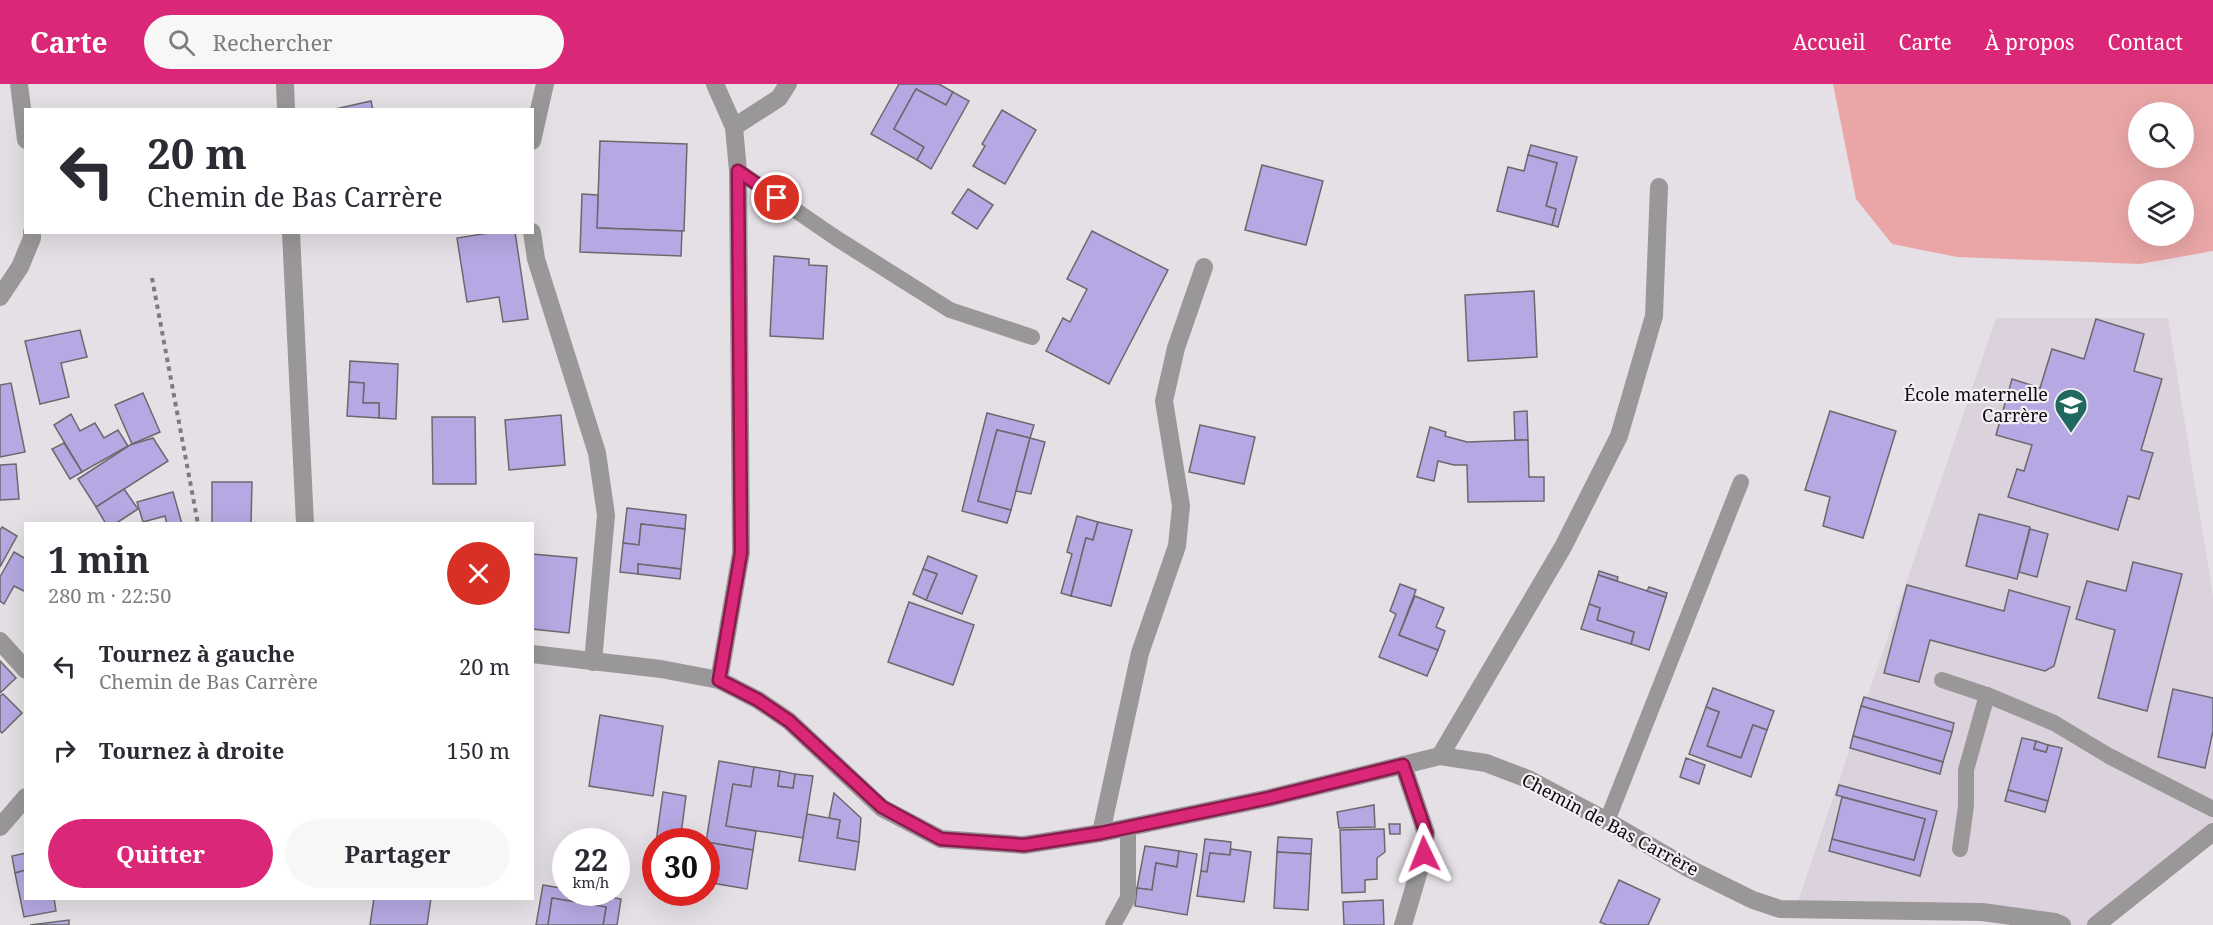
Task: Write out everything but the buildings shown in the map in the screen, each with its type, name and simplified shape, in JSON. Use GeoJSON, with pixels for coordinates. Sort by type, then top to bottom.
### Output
{"type":"FeatureCollection","features":[{"type":"Feature","properties":{"kind":"street"},"geometry":{"type":"LineString","coordinates":[[19,84],[24,124]]}},
{"type":"Feature","properties":{"kind":"street"},"geometry":{"type":"LineString","coordinates":[[285,84],[286,108]]}},
{"type":"Feature","properties":{"kind":"street"},"geometry":{"type":"LineString","coordinates":[[534,132],[545,84]]}},
{"type":"Feature","properties":{"kind":"street"},"geometry":{"type":"LineString","coordinates":[[715,84],[734,128],[738,171],[741,553],[719,680]]}},
{"type":"Feature","properties":{"kind":"street"},"geometry":{"type":"LineString","coordinates":[[734,128],[779,99],[788,84]]}},
{"type":"Feature","properties":{"kind":"street"},"geometry":{"type":"LineString","coordinates":[[1440,756],[1563,548],[1619,436],[1654,316],[1659,187]]}},
{"type":"Feature","properties":{"kind":"street"},"geometry":{"type":"LineString","coordinates":[[0,297],[20,267],[32,234]]}},
{"type":"Feature","properties":{"kind":"street"},"geometry":{"type":"LineString","coordinates":[[291,234],[304,522]]}},
{"type":"Feature","properties":{"kind":"street"},"geometry":{"type":"LineString","coordinates":[[532,234],[536,259],[597,453],[606,515],[593,662]]}},
{"type":"Feature","properties":{"kind":"street"},"geometry":{"type":"LineString","coordinates":[[1101,833],[1140,653],[1177,546],[1181,506],[1164,401],[1176,348],[1204,267]]}},
{"type":"Feature","properties":{"kind":"street"},"geometry":{"type":"LineString","coordinates":[[0,641],[24,668]]}},
{"type":"Feature","properties":{"kind":"street","name":"Chemin de Bas Carrère"},"geometry":{"type":"LineString","coordinates":[[534,654],[661,669],[719,680],[758,700],[789,721],[882,807],[941,839],[1024,845],[1101,833],[1269,798],[1440,756],[1486,763],[1528,779],[1688,868],[1753,900],[1780,909],[1982,912],[2055,922],[2062,925]]}},
{"type":"Feature","properties":{"kind":"street"},"geometry":{"type":"LineString","coordinates":[[1403,765],[1426,833],[1424,854],[1403,925]]}},
{"type":"Feature","properties":{"kind":"street"},"geometry":{"type":"LineString","coordinates":[[0,827],[24,799]]}},
{"type":"Feature","properties":{"kind":"street"},"geometry":{"type":"LineString","coordinates":[[2096,925],[2213,832]]}},
{"type":"Feature","properties":{"kind":"street"},"geometry":{"type":"LineString","coordinates":[[1780,909],[1791,925]]}},
{"type":"Feature","properties":{"kind":"lane"},"geometry":{"type":"LineString","coordinates":[[738,171],[836,238],[950,309],[1032,337]]}},
{"type":"Feature","properties":{"kind":"lane"},"geometry":{"type":"LineString","coordinates":[[1607,821],[1741,482]]}},
{"type":"Feature","properties":{"kind":"lane"},"geometry":{"type":"LineString","coordinates":[[1942,680],[1987,694],[2054,723],[2109,756],[2213,809]]}},
{"type":"Feature","properties":{"kind":"lane"},"geometry":{"type":"LineString","coordinates":[[1960,849],[1966,806],[1966,770],[1987,694]]}},
{"type":"Feature","properties":{"kind":"lane"},"geometry":{"type":"LineString","coordinates":[[1113,925],[1128,898],[1128,826]]}},
{"type":"Feature","properties":{"kind":"path"},"geometry":{"type":"LineString","coordinates":[[152,278],[198,522]]}},
{"type":"Feature","properties":{"kind":"shaded area"},"geometry":{"type":"Polygon","coordinates":[[[1833,84],[2213,84],[2213,251],[2140,264],[1957,257],[1892,244],[1856,199],[1833,84]]]}},
{"type":"Feature","properties":{"kind":"shaded area"},"geometry":{"type":"Polygon","coordinates":[[[1996,318],[2168,318],[2213,596],[2213,834],[2096,925],[1795,910],[1996,318]]]}},
{"type":"Feature","properties":{"kind":"place","name":"École maternelle Carrère"},"geometry":{"type":"Point","coordinates":[2071,434]}},
{"type":"Feature","properties":{"kind":"route"},"geometry":{"type":"LineString","coordinates":[[777,198],[738,171],[741,553],[719,680],[758,700],[789,721],[882,807],[941,839],[1024,845],[1101,833],[1269,798],[1403,765],[1426,833],[1424,854]]}}]}
